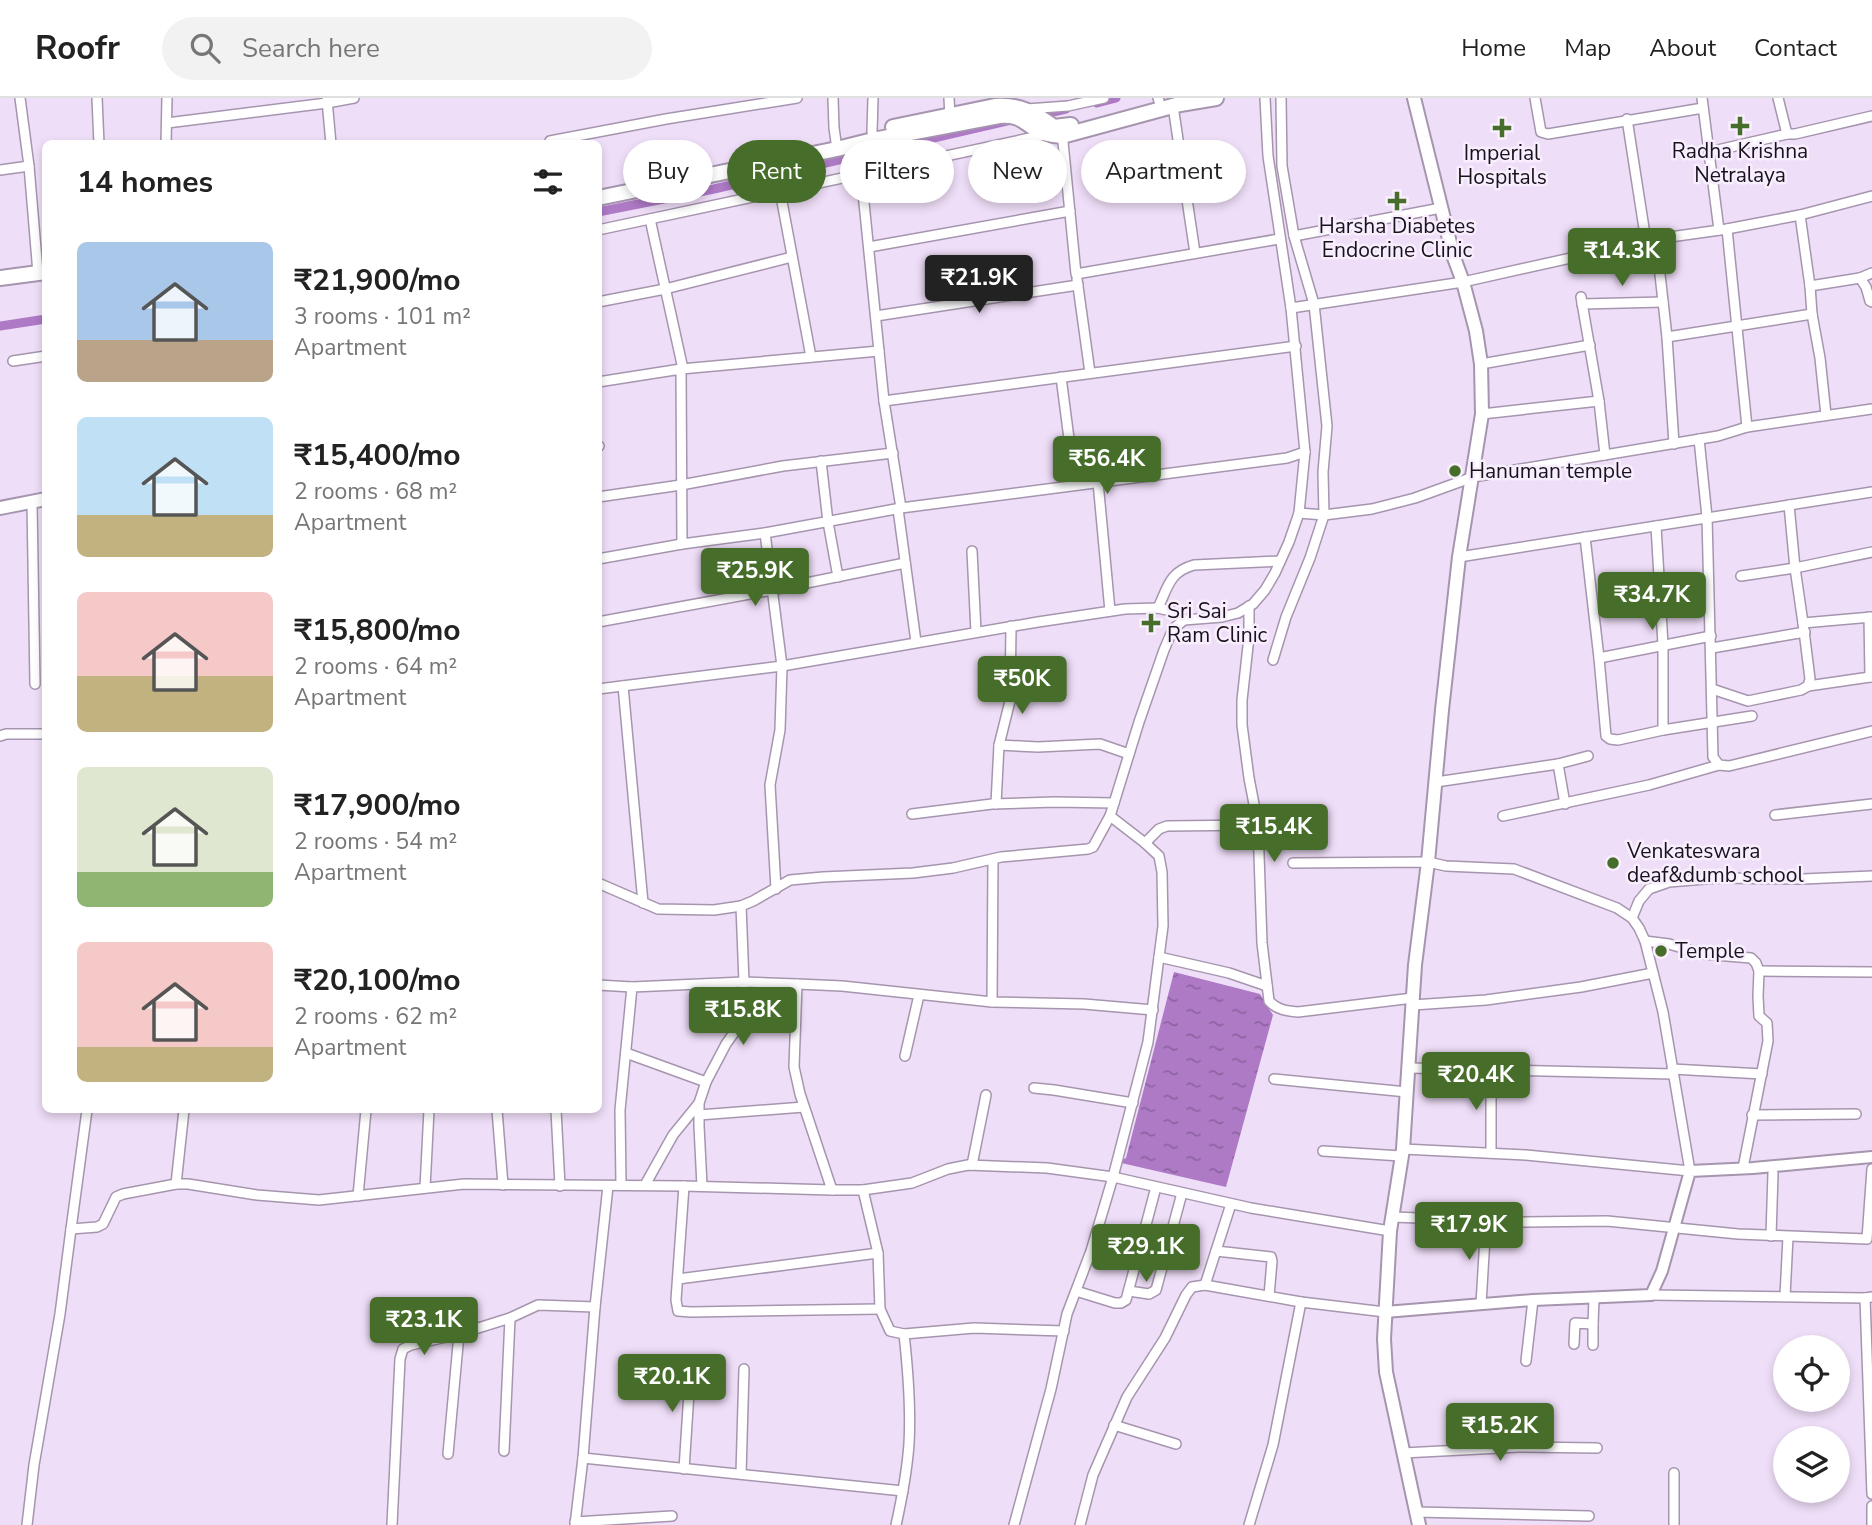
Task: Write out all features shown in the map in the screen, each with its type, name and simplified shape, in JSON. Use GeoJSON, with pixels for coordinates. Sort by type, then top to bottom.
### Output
{"type":"FeatureCollection","features":[{"type":"Feature","properties":{"kind":"main road"},"geometry":{"type":"LineString","coordinates":[[602,188],[836,144],[873,140],[995,106],[1027,110],[1052,131],[1165,101],[1216,98]]}},
{"type":"Feature","properties":{"kind":"main road"},"geometry":{"type":"LineString","coordinates":[[1414,98],[1453,255],[1476,331],[1481,363],[1482,414],[1459,557],[1442,710],[1415,965],[1402,1153],[1390,1231],[1385,1312],[1386,1372],[1418,1519]]}},
{"type":"Feature","properties":{"kind":"main road"},"geometry":{"type":"LineString","coordinates":[[602,197],[836,144],[872,132],[950,120]]}},
{"type":"Feature","properties":{"kind":"main road"},"geometry":{"type":"LineString","coordinates":[[0,278],[41,272]]}},
{"type":"Feature","properties":{"kind":"main road"},"geometry":{"type":"LineString","coordinates":[[0,509],[39,500]]}},
{"type":"Feature","properties":{"kind":"street"},"geometry":{"type":"LineString","coordinates":[[20,98],[41,272]]}},
{"type":"Feature","properties":{"kind":"street"},"geometry":{"type":"LineString","coordinates":[[97,98],[99,140]]}},
{"type":"Feature","properties":{"kind":"street"},"geometry":{"type":"LineString","coordinates":[[166,140],[167,98]]}},
{"type":"Feature","properties":{"kind":"street"},"geometry":{"type":"LineString","coordinates":[[167,123],[354,98]]}},
{"type":"Feature","properties":{"kind":"street"},"geometry":{"type":"LineString","coordinates":[[555,140],[797,98]]}},
{"type":"Feature","properties":{"kind":"street"},"geometry":{"type":"LineString","coordinates":[[833,98],[836,144]]}},
{"type":"Feature","properties":{"kind":"street"},"geometry":{"type":"LineString","coordinates":[[872,132],[873,98]]}},
{"type":"Feature","properties":{"kind":"street"},"geometry":{"type":"LineString","coordinates":[[949,98],[950,120]]}},
{"type":"Feature","properties":{"kind":"street"},"geometry":{"type":"LineString","coordinates":[[1027,110],[1104,98]]}},
{"type":"Feature","properties":{"kind":"street"},"geometry":{"type":"LineString","coordinates":[[602,885],[658,909],[714,910],[741,906],[790,880],[913,873],[993,859],[1093,847],[1110,816],[1173,629],[1184,620],[1222,617],[1238,613],[1249,606],[1265,590],[1299,513],[1305,452],[1296,345],[1268,156],[1265,98]]}},
{"type":"Feature","properties":{"kind":"street"},"geometry":{"type":"LineString","coordinates":[[1273,660],[1324,515],[1327,426],[1314,303],[1294,236],[1282,166],[1281,98]]}},
{"type":"Feature","properties":{"kind":"street"},"geometry":{"type":"LineString","coordinates":[[1535,98],[1541,132],[1548,134],[1702,103],[1738,326],[1747,428]]}},
{"type":"Feature","properties":{"kind":"street"},"geometry":{"type":"LineString","coordinates":[[1778,98],[1787,134]]}},
{"type":"Feature","properties":{"kind":"street"},"geometry":{"type":"LineString","coordinates":[[327,101],[331,140]]}},
{"type":"Feature","properties":{"kind":"street"},"geometry":{"type":"LineString","coordinates":[[1165,101],[1195,253]]}},
{"type":"Feature","properties":{"kind":"street"},"geometry":{"type":"LineString","coordinates":[[1709,152],[1872,116]]}},
{"type":"Feature","properties":{"kind":"street"},"geometry":{"type":"LineString","coordinates":[[1628,119],[1663,302],[1674,444]]}},
{"type":"Feature","properties":{"kind":"street"},"geometry":{"type":"LineString","coordinates":[[954,153],[1052,131],[1070,211],[1090,373]]}},
{"type":"Feature","properties":{"kind":"street"},"geometry":{"type":"LineString","coordinates":[[0,170],[29,166]]}},
{"type":"Feature","properties":{"kind":"street"},"geometry":{"type":"LineString","coordinates":[[1291,308],[1463,282],[1651,240],[1800,215],[1872,196]]}},
{"type":"Feature","properties":{"kind":"street"},"geometry":{"type":"LineString","coordinates":[[602,229],[727,202]]}},
{"type":"Feature","properties":{"kind":"street"},"geometry":{"type":"LineString","coordinates":[[782,203],[811,357]]}},
{"type":"Feature","properties":{"kind":"street"},"geometry":{"type":"LineString","coordinates":[[864,203],[884,401],[916,642]]}},
{"type":"Feature","properties":{"kind":"street"},"geometry":{"type":"LineString","coordinates":[[1294,236],[1441,208]]}},
{"type":"Feature","properties":{"kind":"street"},"geometry":{"type":"LineString","coordinates":[[869,247],[1070,211]]}},
{"type":"Feature","properties":{"kind":"street"},"geometry":{"type":"LineString","coordinates":[[1800,215],[1826,415]]}},
{"type":"Feature","properties":{"kind":"street"},"geometry":{"type":"LineString","coordinates":[[650,219],[682,369],[682,544]]}},
{"type":"Feature","properties":{"kind":"street"},"geometry":{"type":"LineString","coordinates":[[1076,274],[1279,239]]}},
{"type":"Feature","properties":{"kind":"street"},"geometry":{"type":"LineString","coordinates":[[602,301],[665,289],[792,257]]}},
{"type":"Feature","properties":{"kind":"street"},"geometry":{"type":"LineString","coordinates":[[1810,286],[1860,278],[1872,273]]}},
{"type":"Feature","properties":{"kind":"street"},"geometry":{"type":"LineString","coordinates":[[1860,278],[1872,302]]}},
{"type":"Feature","properties":{"kind":"street"},"geometry":{"type":"LineString","coordinates":[[876,316],[1078,285]]}},
{"type":"Feature","properties":{"kind":"street"},"geometry":{"type":"LineString","coordinates":[[1605,455],[1599,401],[1581,300],[1663,302]]}},
{"type":"Feature","properties":{"kind":"street"},"geometry":{"type":"LineString","coordinates":[[1667,337],[1812,314]]}},
{"type":"Feature","properties":{"kind":"street"},"geometry":{"type":"LineString","coordinates":[[884,401],[1296,345]]}},
{"type":"Feature","properties":{"kind":"street"},"geometry":{"type":"LineString","coordinates":[[1481,363],[1590,345]]}},
{"type":"Feature","properties":{"kind":"street"},"geometry":{"type":"LineString","coordinates":[[602,381],[682,369],[879,351]]}},
{"type":"Feature","properties":{"kind":"street"},"geometry":{"type":"LineString","coordinates":[[13,361],[42,357]]}},
{"type":"Feature","properties":{"kind":"street"},"geometry":{"type":"LineString","coordinates":[[1060,377],[1075,485]]}},
{"type":"Feature","properties":{"kind":"street"},"geometry":{"type":"LineString","coordinates":[[1482,414],[1599,401]]}},
{"type":"Feature","properties":{"kind":"street"},"geometry":{"type":"LineString","coordinates":[[1299,513],[1324,515],[1372,509],[1415,498],[1473,477],[1872,408]]}},
{"type":"Feature","properties":{"kind":"street"},"geometry":{"type":"LineString","coordinates":[[1699,439],[1707,517],[1713,757],[1719,765]]}},
{"type":"Feature","properties":{"kind":"street"},"geometry":{"type":"LineString","coordinates":[[602,558],[765,533],[900,508],[1287,458],[1305,452]]}},
{"type":"Feature","properties":{"kind":"street"},"geometry":{"type":"LineString","coordinates":[[602,497],[783,466],[893,453]]}},
{"type":"Feature","properties":{"kind":"street"},"geometry":{"type":"LineString","coordinates":[[821,461],[838,577]]}},
{"type":"Feature","properties":{"kind":"street"},"geometry":{"type":"LineString","coordinates":[[1098,482],[1110,611]]}},
{"type":"Feature","properties":{"kind":"street"},"geometry":{"type":"LineString","coordinates":[[1459,557],[1872,492]]}},
{"type":"Feature","properties":{"kind":"street"},"geometry":{"type":"LineString","coordinates":[[35,684],[39,500]]}},
{"type":"Feature","properties":{"kind":"street"},"geometry":{"type":"LineString","coordinates":[[1789,505],[1810,679],[1808,686]]}},
{"type":"Feature","properties":{"kind":"street"},"geometry":{"type":"LineString","coordinates":[[1656,526],[1663,646],[1663,730]]}},
{"type":"Feature","properties":{"kind":"street"},"geometry":{"type":"LineString","coordinates":[[765,533],[782,666],[780,730],[770,785],[776,889]]}},
{"type":"Feature","properties":{"kind":"street"},"geometry":{"type":"LineString","coordinates":[[1585,537],[1606,736],[1618,740],[1752,716]]}},
{"type":"Feature","properties":{"kind":"street"},"geometry":{"type":"LineString","coordinates":[[972,551],[976,632]]}},
{"type":"Feature","properties":{"kind":"street"},"geometry":{"type":"LineString","coordinates":[[1741,576],[1872,552]]}},
{"type":"Feature","properties":{"kind":"street"},"geometry":{"type":"LineString","coordinates":[[1158,608],[1172,577],[1181,568],[1280,561]]}},
{"type":"Feature","properties":{"kind":"street"},"geometry":{"type":"LineString","coordinates":[[602,621],[905,563]]}},
{"type":"Feature","properties":{"kind":"street"},"geometry":{"type":"LineString","coordinates":[[1249,606],[1242,725],[1258,825],[1262,943],[1269,1001],[1274,1006],[1298,1012],[1413,1001],[1513,996],[1581,987],[1653,973]]}},
{"type":"Feature","properties":{"kind":"street"},"geometry":{"type":"LineString","coordinates":[[602,689],[782,666],[1110,611],[1158,608],[1175,612],[1184,620]]}},
{"type":"Feature","properties":{"kind":"street"},"geometry":{"type":"LineString","coordinates":[[1712,648],[1804,627],[1870,617],[1871,677],[1808,686],[1801,690],[1748,701],[1712,689]]}},
{"type":"Feature","properties":{"kind":"street"},"geometry":{"type":"LineString","coordinates":[[996,804],[999,745],[1010,701],[1011,626]]}},
{"type":"Feature","properties":{"kind":"street"},"geometry":{"type":"LineString","coordinates":[[1599,658],[1711,636]]}},
{"type":"Feature","properties":{"kind":"street"},"geometry":{"type":"LineString","coordinates":[[623,686],[643,903]]}},
{"type":"Feature","properties":{"kind":"street"},"geometry":{"type":"LineString","coordinates":[[1503,816],[1649,785],[1719,765],[1729,766],[1872,731]]}},
{"type":"Feature","properties":{"kind":"street"},"geometry":{"type":"LineString","coordinates":[[0,736],[42,734]]}},
{"type":"Feature","properties":{"kind":"street"},"geometry":{"type":"LineString","coordinates":[[999,745],[1038,747],[1100,744],[1129,754]]}},
{"type":"Feature","properties":{"kind":"street"},"geometry":{"type":"LineString","coordinates":[[1436,782],[1558,764],[1588,756]]}},
{"type":"Feature","properties":{"kind":"street"},"geometry":{"type":"LineString","coordinates":[[1558,764],[1565,804]]}},
{"type":"Feature","properties":{"kind":"street"},"geometry":{"type":"LineString","coordinates":[[912,814],[996,804],[1114,803]]}},
{"type":"Feature","properties":{"kind":"street"},"geometry":{"type":"LineString","coordinates":[[1775,815],[1872,804]]}},
{"type":"Feature","properties":{"kind":"street"},"geometry":{"type":"LineString","coordinates":[[1014,1525],[1051,1389],[1067,1314],[1091,1251],[1133,1103],[1153,1010],[1163,926],[1159,856],[1110,816]]}},
{"type":"Feature","properties":{"kind":"street"},"geometry":{"type":"LineString","coordinates":[[1146,843],[1159,829],[1167,826],[1258,825]]}},
{"type":"Feature","properties":{"kind":"street"},"geometry":{"type":"LineString","coordinates":[[992,1002],[993,859]]}},
{"type":"Feature","properties":{"kind":"street"},"geometry":{"type":"LineString","coordinates":[[1293,863],[1428,862],[1446,866],[1514,869],[1617,908],[1632,918],[1644,941],[1664,1012],[1690,1171],[1662,1271],[1651,1295]]}},
{"type":"Feature","properties":{"kind":"street"},"geometry":{"type":"LineString","coordinates":[[1632,918],[1639,901],[1649,889],[1669,882],[1717,878],[1872,876]]}},
{"type":"Feature","properties":{"kind":"street"},"geometry":{"type":"LineString","coordinates":[[702,1186],[699,1103],[706,1082],[740,1024],[744,982],[741,906]]}},
{"type":"Feature","properties":{"kind":"street"},"geometry":{"type":"LineString","coordinates":[[1644,941],[1669,944],[1703,954],[1751,958],[1756,963],[1759,971],[1759,1016],[1767,1023],[1768,1041],[1743,1168]]}},
{"type":"Feature","properties":{"kind":"street"},"geometry":{"type":"LineString","coordinates":[[1159,957],[1229,973],[1267,986]]}},
{"type":"Feature","properties":{"kind":"street"},"geometry":{"type":"LineString","coordinates":[[1759,971],[1872,972]]}},
{"type":"Feature","properties":{"kind":"street"},"geometry":{"type":"LineString","coordinates":[[602,985],[632,987],[744,982],[842,986],[992,1002],[1084,1004],[1153,1010]]}},
{"type":"Feature","properties":{"kind":"street"},"geometry":{"type":"LineString","coordinates":[[797,984],[794,1067],[804,1107],[832,1191]]}},
{"type":"Feature","properties":{"kind":"street"},"geometry":{"type":"LineString","coordinates":[[621,1185],[620,1110],[632,987]]}},
{"type":"Feature","properties":{"kind":"street"},"geometry":{"type":"LineString","coordinates":[[905,1056],[919,995]]}},
{"type":"Feature","properties":{"kind":"street"},"geometry":{"type":"LineString","coordinates":[[625,1053],[706,1082]]}},
{"type":"Feature","properties":{"kind":"street"},"geometry":{"type":"LineString","coordinates":[[1409,1068],[1762,1074]]}},
{"type":"Feature","properties":{"kind":"street"},"geometry":{"type":"LineString","coordinates":[[1491,1070],[1492,1153]]}},
{"type":"Feature","properties":{"kind":"street"},"geometry":{"type":"LineString","coordinates":[[1274,1079],[1407,1092]]}},
{"type":"Feature","properties":{"kind":"street"},"geometry":{"type":"LineString","coordinates":[[1034,1088],[1133,1103]]}},
{"type":"Feature","properties":{"kind":"street"},"geometry":{"type":"LineString","coordinates":[[972,1165],[986,1095]]}},
{"type":"Feature","properties":{"kind":"street"},"geometry":{"type":"LineString","coordinates":[[645,1185],[673,1135],[699,1103]]}},
{"type":"Feature","properties":{"kind":"street"},"geometry":{"type":"LineString","coordinates":[[699,1115],[804,1107]]}},
{"type":"Feature","properties":{"kind":"street"},"geometry":{"type":"LineString","coordinates":[[27,1525],[34,1465],[60,1314],[87,1113]]}},
{"type":"Feature","properties":{"kind":"street"},"geometry":{"type":"LineString","coordinates":[[176,1184],[184,1113]]}},
{"type":"Feature","properties":{"kind":"street"},"geometry":{"type":"LineString","coordinates":[[358,1196],[366,1113]]}},
{"type":"Feature","properties":{"kind":"street"},"geometry":{"type":"LineString","coordinates":[[425,1188],[429,1113]]}},
{"type":"Feature","properties":{"kind":"street"},"geometry":{"type":"LineString","coordinates":[[496,1113],[503,1185]]}},
{"type":"Feature","properties":{"kind":"street"},"geometry":{"type":"LineString","coordinates":[[556,1113],[560,1186]]}},
{"type":"Feature","properties":{"kind":"street"},"geometry":{"type":"LineString","coordinates":[[1752,1115],[1856,1114]]}},
{"type":"Feature","properties":{"kind":"street"},"geometry":{"type":"LineString","coordinates":[[1323,1151],[1492,1153],[1690,1171],[1872,1157]]}},
{"type":"Feature","properties":{"kind":"street"},"geometry":{"type":"LineString","coordinates":[[71,1228],[97,1227],[103,1224],[116,1197],[123,1194],[176,1184],[319,1200],[464,1184],[702,1186],[832,1191],[863,1190],[912,1182],[948,1169],[972,1165],[1047,1168],[1113,1177],[1231,1204],[1390,1231]]}},
{"type":"Feature","properties":{"kind":"street"},"geometry":{"type":"LineString","coordinates":[[1393,1217],[1523,1222],[1607,1221],[1771,1236],[1867,1239],[1872,1169]]}},
{"type":"Feature","properties":{"kind":"street"},"geometry":{"type":"LineString","coordinates":[[1771,1236],[1773,1173]]}},
{"type":"Feature","properties":{"kind":"street"},"geometry":{"type":"LineString","coordinates":[[608,1186],[575,1524],[672,1516]]}},
{"type":"Feature","properties":{"kind":"street"},"geometry":{"type":"LineString","coordinates":[[684,1186],[676,1300],[678,1311],[880,1309]]}},
{"type":"Feature","properties":{"kind":"street"},"geometry":{"type":"LineString","coordinates":[[1076,1292],[1115,1303],[1126,1300],[1156,1187]]}},
{"type":"Feature","properties":{"kind":"street"},"geometry":{"type":"LineString","coordinates":[[863,1190],[878,1253],[880,1309],[890,1331],[904,1334],[974,1328],[1064,1331]]}},
{"type":"Feature","properties":{"kind":"street"},"geometry":{"type":"LineString","coordinates":[[1129,1291],[1149,1294],[1156,1290],[1182,1193]]}},
{"type":"Feature","properties":{"kind":"street"},"geometry":{"type":"LineString","coordinates":[[1205,1285],[1231,1204]]}},
{"type":"Feature","properties":{"kind":"street"},"geometry":{"type":"LineString","coordinates":[[1481,1304],[1486,1221]]}},
{"type":"Feature","properties":{"kind":"street"},"geometry":{"type":"LineString","coordinates":[[1785,1296],[1788,1237]]}},
{"type":"Feature","properties":{"kind":"street"},"geometry":{"type":"LineString","coordinates":[[1216,1251],[1271,1257],[1269,1296]]}},
{"type":"Feature","properties":{"kind":"street"},"geometry":{"type":"LineString","coordinates":[[678,1279],[878,1253]]}},
{"type":"Feature","properties":{"kind":"street"},"geometry":{"type":"LineString","coordinates":[[1080,1525],[1093,1475],[1126,1397],[1165,1338],[1186,1295],[1192,1287],[1205,1285],[1385,1312],[1533,1300],[1651,1295],[1868,1297],[1872,1494]]}},
{"type":"Feature","properties":{"kind":"street"},"geometry":{"type":"LineString","coordinates":[[1593,1345],[1594,1299]]}},
{"type":"Feature","properties":{"kind":"street"},"geometry":{"type":"LineString","coordinates":[[1526,1361],[1533,1300]]}},
{"type":"Feature","properties":{"kind":"street"},"geometry":{"type":"LineString","coordinates":[[1249,1525],[1273,1445],[1301,1301]]}},
{"type":"Feature","properties":{"kind":"street"},"geometry":{"type":"LineString","coordinates":[[393,1525],[400,1359],[403,1349],[510,1318],[538,1305],[595,1307]]}},
{"type":"Feature","properties":{"kind":"street"},"geometry":{"type":"LineString","coordinates":[[504,1451],[510,1318]]}},
{"type":"Feature","properties":{"kind":"street"},"geometry":{"type":"LineString","coordinates":[[1574,1344],[1575,1323],[1593,1324]]}},
{"type":"Feature","properties":{"kind":"street"},"geometry":{"type":"LineString","coordinates":[[448,1454],[460,1334]]}},
{"type":"Feature","properties":{"kind":"street"},"geometry":{"type":"LineString","coordinates":[[897,1525],[909,1440],[904,1334]]}},
{"type":"Feature","properties":{"kind":"street"},"geometry":{"type":"LineString","coordinates":[[684,1469],[691,1362]]}},
{"type":"Feature","properties":{"kind":"street"},"geometry":{"type":"LineString","coordinates":[[741,1474],[744,1369]]}},
{"type":"Feature","properties":{"kind":"street"},"geometry":{"type":"LineString","coordinates":[[1114,1426],[1176,1444]]}},
{"type":"Feature","properties":{"kind":"street"},"geometry":{"type":"LineString","coordinates":[[1403,1453],[1519,1447],[1597,1448]]}},
{"type":"Feature","properties":{"kind":"street"},"geometry":{"type":"LineString","coordinates":[[583,1458],[903,1491]]}},
{"type":"Feature","properties":{"kind":"street"},"geometry":{"type":"LineString","coordinates":[[1674,1473],[1674,1525]]}},
{"type":"Feature","properties":{"kind":"street"},"geometry":{"type":"LineString","coordinates":[[1872,1506],[1872,1525]]}},
{"type":"Feature","properties":{"kind":"street"},"geometry":{"type":"LineString","coordinates":[[1418,1519],[1589,1516]]}},
{"type":"Feature","properties":{"kind":"water"},"geometry":{"type":"Polygon","coordinates":[[[1174,972],[1260,994],[1273,1015],[1226,1187],[1117,1162],[1126,1158],[1174,972]]]}},
{"type":"Feature","properties":{"kind":"waterway"},"geometry":{"type":"LineString","coordinates":[[1097,103],[1116,98]]}},
{"type":"Feature","properties":{"kind":"waterway"},"geometry":{"type":"LineString","coordinates":[[1035,116],[1066,109]]}},
{"type":"Feature","properties":{"kind":"waterway"},"geometry":{"type":"LineString","coordinates":[[602,211],[714,189],[1011,120]]}},
{"type":"Feature","properties":{"kind":"waterway"},"geometry":{"type":"LineString","coordinates":[[0,326],[42,320]]}},
{"type":"Feature","properties":{"kind":"place","name":"Radha Krishna Netralaya"},"geometry":{"type":"Point","coordinates":[1740,126]}},
{"type":"Feature","properties":{"kind":"place","name":"Imperial Hospitals"},"geometry":{"type":"Point","coordinates":[1502,128]}},
{"type":"Feature","properties":{"kind":"place","name":"Harsha Diabetes Endocrine Clinic"},"geometry":{"type":"Point","coordinates":[1397,201]}},
{"type":"Feature","properties":{"kind":"place","name":"Hanuman temple"},"geometry":{"type":"Point","coordinates":[1455,471]}},
{"type":"Feature","properties":{"kind":"place","name":"Sri Sai Ram Clinic"},"geometry":{"type":"Point","coordinates":[1151,623]}},
{"type":"Feature","properties":{"kind":"place","name":"Venkateswara deaf&dumb school"},"geometry":{"type":"Point","coordinates":[1613,863]}},
{"type":"Feature","properties":{"kind":"place","name":"Temple"},"geometry":{"type":"Point","coordinates":[1661,951]}}]}
